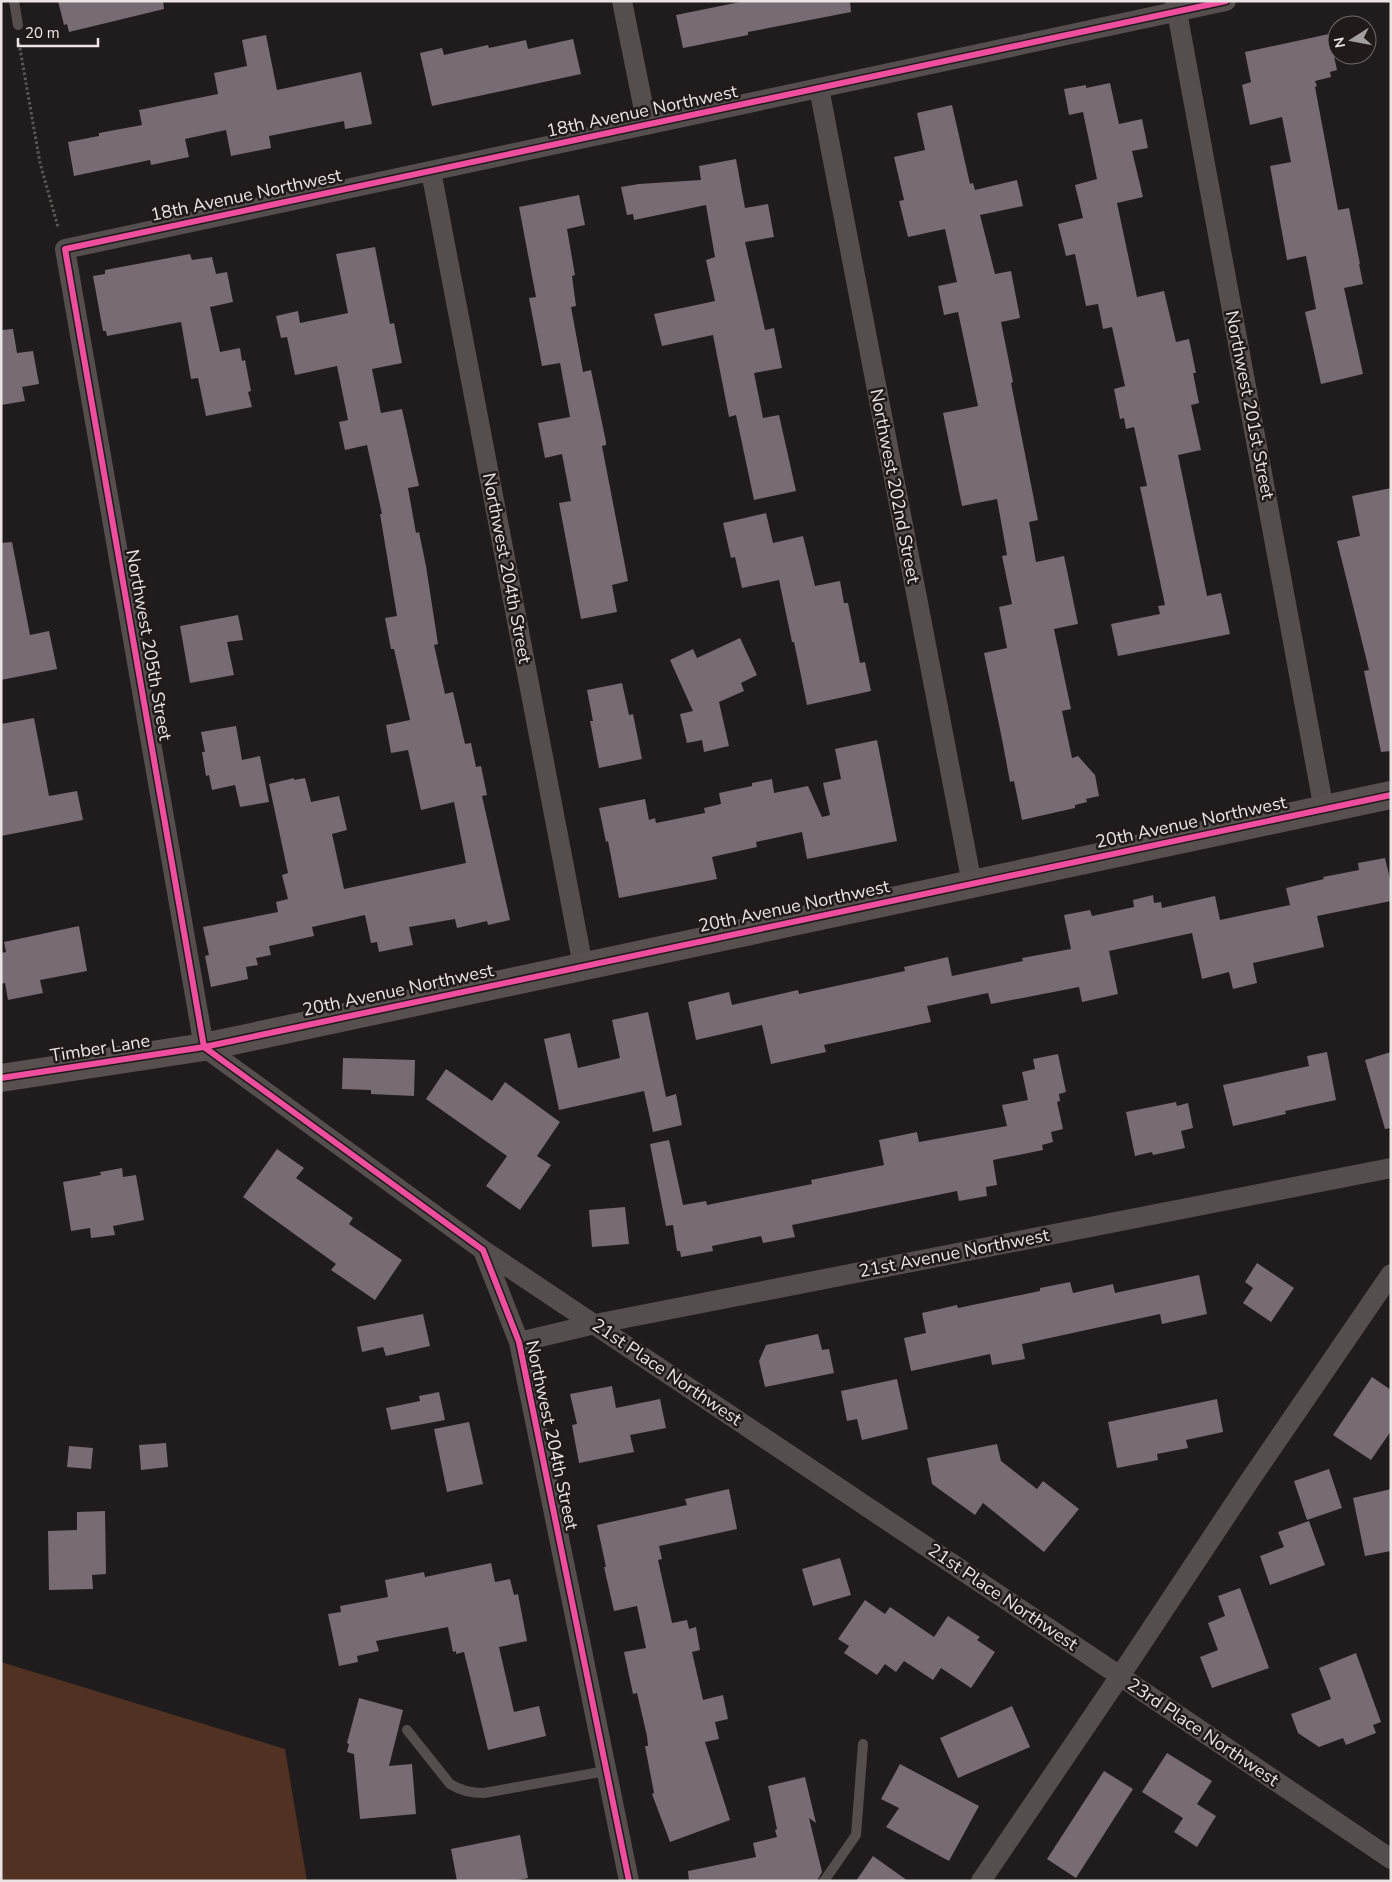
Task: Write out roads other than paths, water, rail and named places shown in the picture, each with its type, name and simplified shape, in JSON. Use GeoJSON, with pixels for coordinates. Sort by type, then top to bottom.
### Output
{"type":"FeatureCollection","features":[{"type":"Feature","properties":{"kind":"street"},"geometry":{"type":"LineString","coordinates":[[622,1],[647,125]]}},
{"type":"Feature","properties":{"kind":"street","name":"18th Avenue Northwest"},"geometry":{"type":"LineString","coordinates":[[65,249],[819,88],[1176,6],[1226,1]]}},
{"type":"Feature","properties":{"kind":"street","name":"Northwest 201st Street"},"geometry":{"type":"LineString","coordinates":[[1176,6],[1324,810]]}},
{"type":"Feature","properties":{"kind":"street","name":"Northwest 202nd Street"},"geometry":{"type":"LineString","coordinates":[[819,88],[972,884]]}},
{"type":"Feature","properties":{"kind":"street","name":"Northwest 204th Street"},"geometry":{"type":"LineString","coordinates":[[431,171],[582,966]]}},
{"type":"Feature","properties":{"kind":"street","name":"Northwest 205th Street"},"geometry":{"type":"LineString","coordinates":[[65,249],[204,1046]]}},
{"type":"Feature","properties":{"kind":"street","name":"20th Avenue Northwest"},"geometry":{"type":"LineString","coordinates":[[204,1046],[1391,795]]}},
{"type":"Feature","properties":{"kind":"street"},"geometry":{"type":"LineString","coordinates":[[204,1046],[483,1250]]}},
{"type":"Feature","properties":{"kind":"street","name":"Timber Lane"},"geometry":{"type":"LineString","coordinates":[[1,1078],[204,1046]]}},
{"type":"Feature","properties":{"kind":"street","name":"21st Avenue Northwest"},"geometry":{"type":"LineString","coordinates":[[519,1342],[595,1324],[1391,1168]]}},
{"type":"Feature","properties":{"kind":"street","name":"Northwest 204th Street"},"geometry":{"type":"LineString","coordinates":[[483,1250],[519,1342],[628,1881]]}},
{"type":"Feature","properties":{"kind":"street","name":"21st Place Northwest"},"geometry":{"type":"LineString","coordinates":[[483,1250],[1120,1676]]}},
{"type":"Feature","properties":{"kind":"street"},"geometry":{"type":"LineString","coordinates":[[1120,1676],[1250,1480],[1391,1274]]}},
{"type":"Feature","properties":{"kind":"street","name":"23rd Place Northwest"},"geometry":{"type":"LineString","coordinates":[[981,1881],[1120,1676],[1391,1859]]}},
{"type":"Feature","properties":{"kind":"lane"},"geometry":{"type":"LineString","coordinates":[[14,1],[18,25]]}},
{"type":"Feature","properties":{"kind":"lane"},"geometry":{"type":"LineString","coordinates":[[407,1730],[450,1784],[467,1792],[484,1793],[606,1771]]}},
{"type":"Feature","properties":{"kind":"lane"},"geometry":{"type":"LineString","coordinates":[[824,1881],[856,1835],[863,1744]]}}]}
